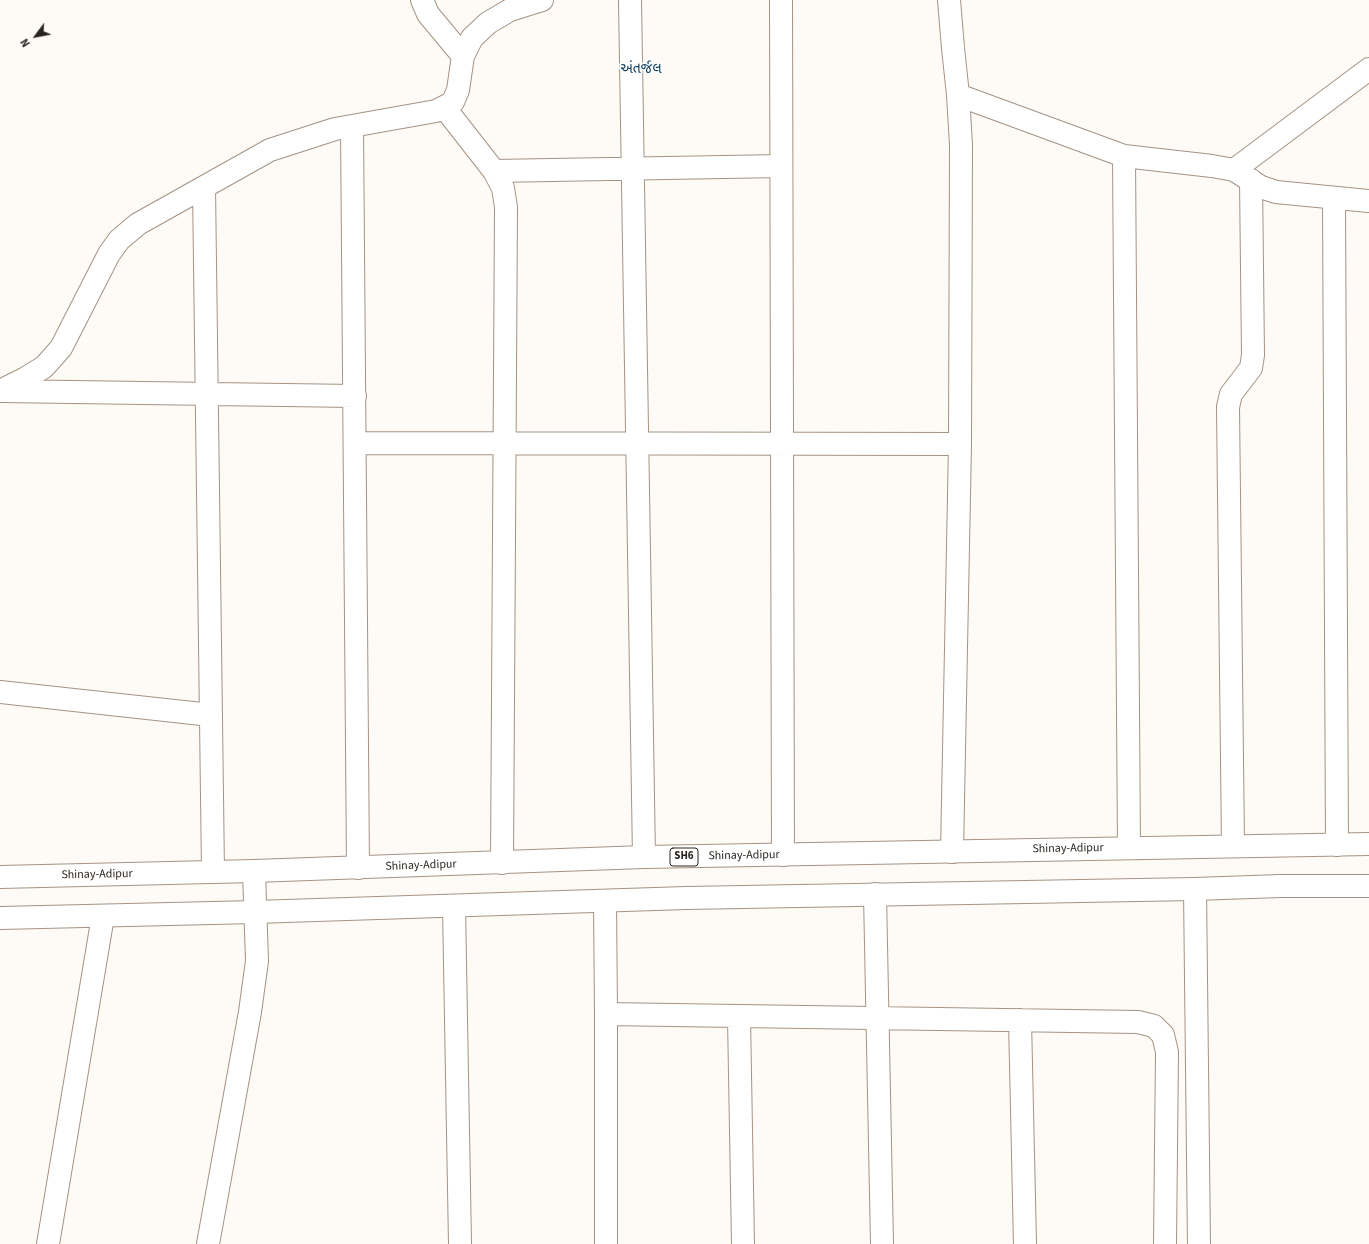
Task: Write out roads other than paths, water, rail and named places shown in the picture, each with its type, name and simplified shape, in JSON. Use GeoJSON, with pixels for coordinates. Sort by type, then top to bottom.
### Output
{"type":"FeatureCollection","features":[{"type":"Feature","properties":{"kind":"street"},"geometry":{"type":"LineString","coordinates":[[422,0],[428,14],[463,56]]}},
{"type":"Feature","properties":{"kind":"street"},"geometry":{"type":"LineString","coordinates":[[0,391],[26,378],[44,366],[61,348],[109,254],[119,240],[138,224],[270,150],[335,129],[436,111],[444,107],[453,102],[458,90],[463,56],[472,38],[488,24],[510,10],[542,0]]}},
{"type":"Feature","properties":{"kind":"street"},"geometry":{"type":"LineString","coordinates":[[630,0],[644,857]]}},
{"type":"Feature","properties":{"kind":"street"},"geometry":{"type":"LineString","coordinates":[[781,0],[783,855]]}},
{"type":"Feature","properties":{"kind":"street"},"geometry":{"type":"LineString","coordinates":[[949,0],[961,145],[960,444],[952,852]]}},
{"type":"Feature","properties":{"kind":"street"},"geometry":{"type":"LineString","coordinates":[[1242,175],[1369,69]]}},
{"type":"Feature","properties":{"kind":"street"},"geometry":{"type":"LineString","coordinates":[[958,95],[1124,156],[1212,166],[1242,175],[1262,187],[1276,192],[1369,201]]}},
{"type":"Feature","properties":{"kind":"street"},"geometry":{"type":"LineString","coordinates":[[444,107],[494,171],[503,188],[506,206],[502,863]]}},
{"type":"Feature","properties":{"kind":"street"},"geometry":{"type":"LineString","coordinates":[[352,126],[358,868]]}},
{"type":"Feature","properties":{"kind":"street"},"geometry":{"type":"LineString","coordinates":[[1124,156],[1129,848]]}},
{"type":"Feature","properties":{"kind":"street"},"geometry":{"type":"LineString","coordinates":[[494,171],[781,166]]}},
{"type":"Feature","properties":{"kind":"street"},"geometry":{"type":"LineString","coordinates":[[1234,846],[1228,407],[1231,394],[1251,368],[1253,355],[1242,175]]}},
{"type":"Feature","properties":{"kind":"street"},"geometry":{"type":"LineString","coordinates":[[204,187],[213,872]]}},
{"type":"Feature","properties":{"kind":"street"},"geometry":{"type":"LineString","coordinates":[[1334,198],[1337,845]]}},
{"type":"Feature","properties":{"kind":"street"},"geometry":{"type":"LineString","coordinates":[[0,391],[355,396]]}},
{"type":"Feature","properties":{"kind":"street"},"geometry":{"type":"LineString","coordinates":[[355,443],[960,444]]}},
{"type":"Feature","properties":{"kind":"street"},"geometry":{"type":"LineString","coordinates":[[0,692],[211,714]]}},
{"type":"Feature","properties":{"kind":"street","name":"Shinay-Adipur"},"geometry":{"type":"LineString","coordinates":[[0,877],[358,868],[644,857],[1369,844]]}},
{"type":"Feature","properties":{"kind":"street"},"geometry":{"type":"LineString","coordinates":[[208,1244],[250,1012],[257,961],[254,871]]}},
{"type":"Feature","properties":{"kind":"street"},"geometry":{"type":"LineString","coordinates":[[0,918],[875,894],[1195,889],[1280,886],[1369,886]]}},
{"type":"Feature","properties":{"kind":"street"},"geometry":{"type":"LineString","coordinates":[[1195,889],[1199,1244]]}},
{"type":"Feature","properties":{"kind":"street"},"geometry":{"type":"LineString","coordinates":[[875,894],[882,1244]]}},
{"type":"Feature","properties":{"kind":"street"},"geometry":{"type":"LineString","coordinates":[[605,901],[606,1244]]}},
{"type":"Feature","properties":{"kind":"street"},"geometry":{"type":"LineString","coordinates":[[454,906],[460,1244]]}},
{"type":"Feature","properties":{"kind":"street"},"geometry":{"type":"LineString","coordinates":[[48,1244],[103,916]]}},
{"type":"Feature","properties":{"kind":"street"},"geometry":{"type":"LineString","coordinates":[[606,1014],[1138,1022],[1154,1026],[1163,1035],[1167,1052],[1165,1244]]}},
{"type":"Feature","properties":{"kind":"street"},"geometry":{"type":"LineString","coordinates":[[739,1017],[743,1244]]}},
{"type":"Feature","properties":{"kind":"street"},"geometry":{"type":"LineString","coordinates":[[1020,1020],[1025,1244]]}},
{"type":"Feature","properties":{"kind":"district","name":"અંતર્જલ"},"geometry":{"type":"Point","coordinates":[641,70]}}]}
